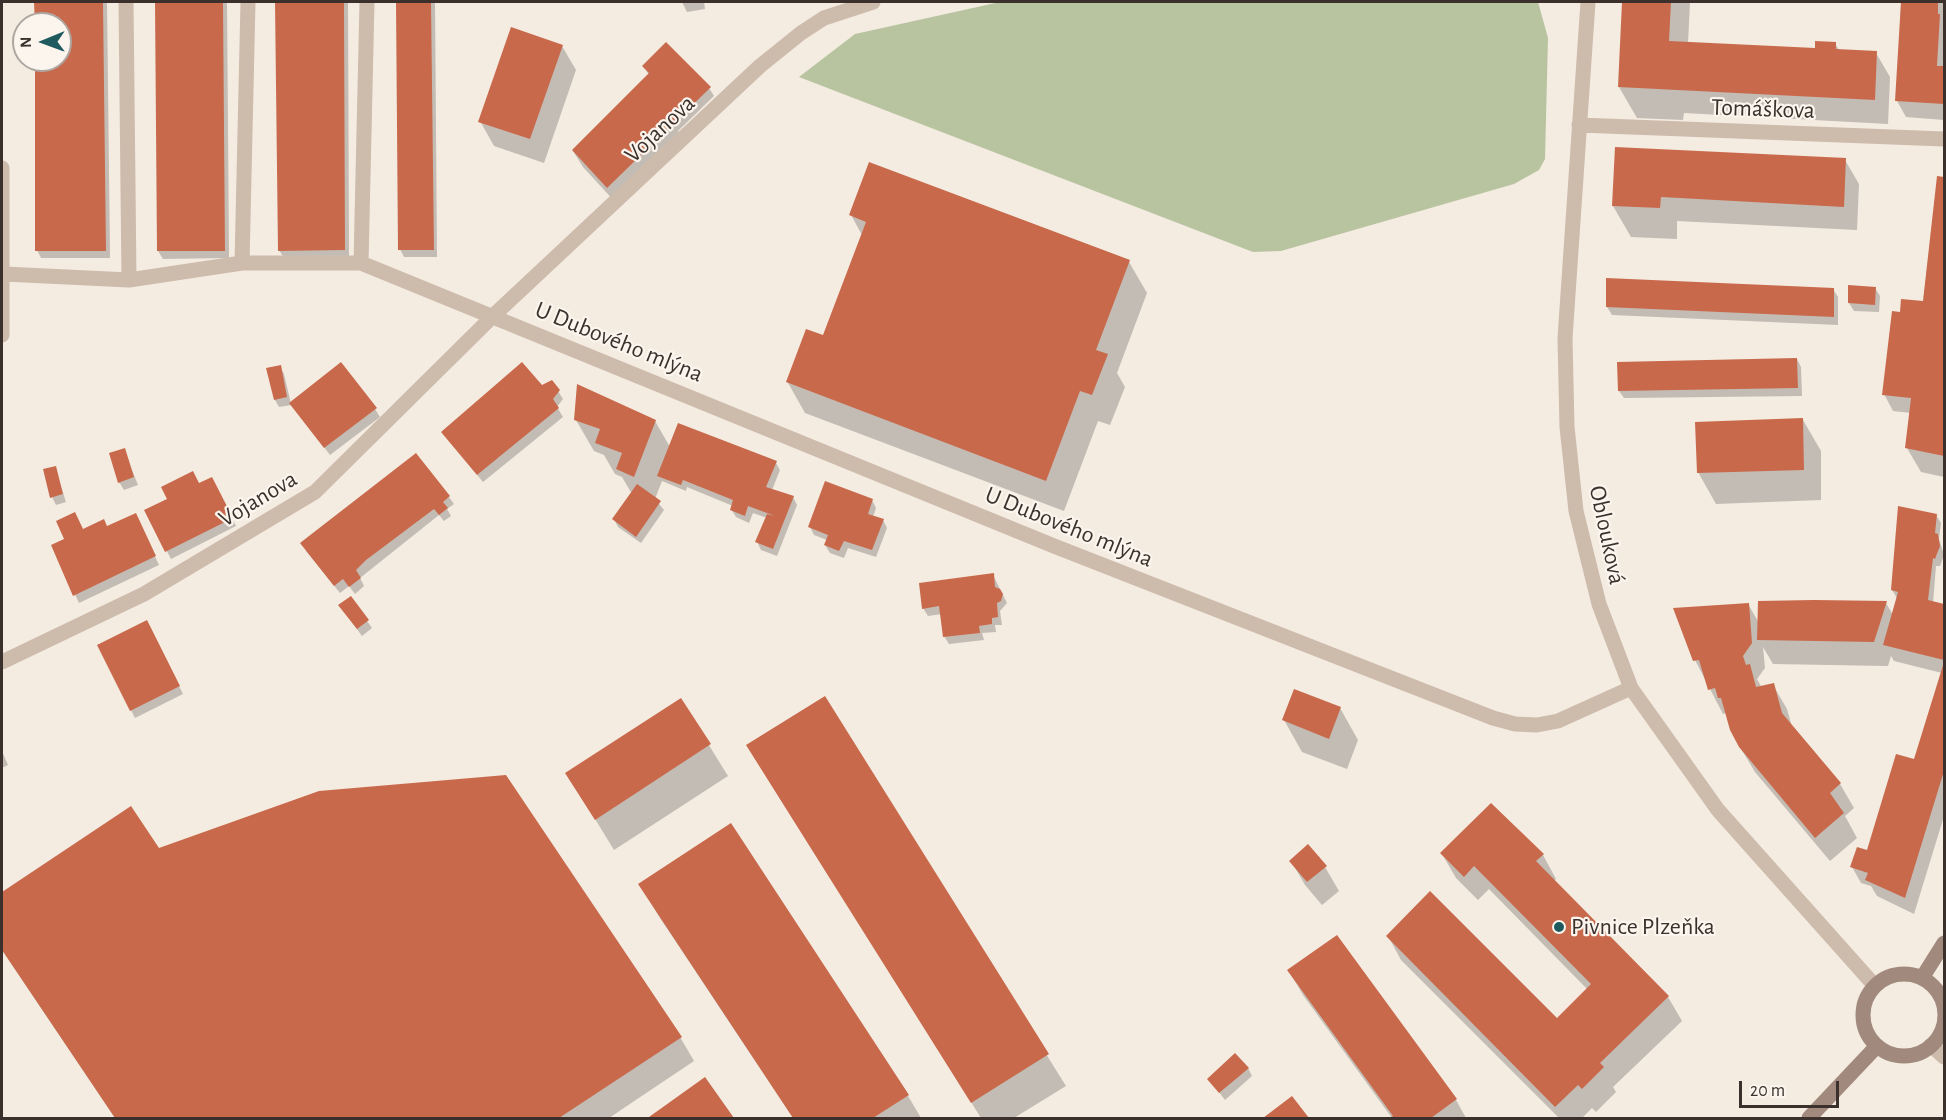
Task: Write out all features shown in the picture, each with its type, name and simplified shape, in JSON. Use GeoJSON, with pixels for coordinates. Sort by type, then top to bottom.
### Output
{"type":"FeatureCollection","features":[{"type":"Feature","properties":{"kind":"street"},"geometry":{"type":"LineString","coordinates":[[126,2],[129,280]]}},
{"type":"Feature","properties":{"kind":"street"},"geometry":{"type":"LineString","coordinates":[[242,263],[248,2]]}},
{"type":"Feature","properties":{"kind":"street"},"geometry":{"type":"LineString","coordinates":[[361,263],[367,2]]}},
{"type":"Feature","properties":{"kind":"street","name":"Vojanova"},"geometry":{"type":"LineString","coordinates":[[2,662],[144,594],[315,492],[494,315],[778,51],[824,18],[873,2]]}},
{"type":"Feature","properties":{"kind":"street","name":"Oblouková"},"geometry":{"type":"LineString","coordinates":[[1588,2],[1565,338],[1567,428],[1576,511],[1599,604],[1631,688],[1718,810],[1875,986]]}},
{"type":"Feature","properties":{"kind":"street","name":"Tomáškova"},"geometry":{"type":"LineString","coordinates":[[1579,124],[1944,139]]}},
{"type":"Feature","properties":{"kind":"street"},"geometry":{"type":"LineString","coordinates":[[2,168],[2,335]]}},
{"type":"Feature","properties":{"kind":"street"},"geometry":{"type":"LineString","coordinates":[[3,274],[129,280],[242,263],[361,263],[494,315]]}},
{"type":"Feature","properties":{"kind":"street","name":"U Dubového mlýna"},"geometry":{"type":"LineString","coordinates":[[494,315],[1054,546],[1493,718],[1526,724],[1558,721],[1631,688]]}},
{"type":"Feature","properties":{"kind":"street"},"geometry":{"type":"LineString","coordinates":[[1922,978],[1944,943]]}},
{"type":"Feature","properties":{"kind":"street"},"geometry":{"type":"LineString","coordinates":[[1902,974],[1922,978],[1939,993],[1943,1004],[1943,1026],[1931,1045],[1921,1052],[1898,1056],[1877,1046],[1865,1027],[1864,1005],[1875,986],[1892,976],[1902,974]]}},
{"type":"Feature","properties":{"kind":"street"},"geometry":{"type":"LineString","coordinates":[[1931,1045],[1944,1057]]}},
{"type":"Feature","properties":{"kind":"street"},"geometry":{"type":"LineString","coordinates":[[1809,1119],[1877,1046]]}},
{"type":"Feature","properties":{"kind":"green space"},"geometry":{"type":"Polygon","coordinates":[[[1000,2],[1538,2],[1548,38],[1545,159],[1539,170],[1514,184],[1281,251],[1253,252],[799,77],[855,34],[1000,2]]]}},
{"type":"Feature","properties":{"kind":"building"},"geometry":{"type":"Polygon","coordinates":[[[34,2],[103,2],[106,251],[35,251],[35,72],[72,72],[72,12],[34,12],[34,2]]]}},
{"type":"Feature","properties":{"kind":"building"},"geometry":{"type":"Polygon","coordinates":[[[155,2],[223,2],[225,251],[157,251],[155,2]]]}},
{"type":"Feature","properties":{"kind":"building"},"geometry":{"type":"Polygon","coordinates":[[[275,2],[344,2],[345,250],[278,251],[275,2]]]}},
{"type":"Feature","properties":{"kind":"building"},"geometry":{"type":"Polygon","coordinates":[[[396,2],[431,2],[434,250],[398,250],[396,2]]]}},
{"type":"Feature","properties":{"kind":"building"},"geometry":{"type":"Polygon","coordinates":[[[1622,2],[1671,2],[1669,41],[1815,48],[1815,41],[1836,42],[1836,49],[1877,51],[1875,100],[1618,87],[1622,2]]]}},
{"type":"Feature","properties":{"kind":"building"},"geometry":{"type":"Polygon","coordinates":[[[1901,2],[1938,2],[1938,14],[1940,14],[1937,66],[1944,66],[1944,104],[1895,101],[1901,2]]]}},
{"type":"Feature","properties":{"kind":"building"},"geometry":{"type":"Polygon","coordinates":[[[511,27],[563,45],[530,139],[478,122],[511,27]]]}},
{"type":"Feature","properties":{"kind":"building"},"geometry":{"type":"Polygon","coordinates":[[[666,42],[711,87],[607,188],[572,150],[649,73],[642,66],[666,42]]]}},
{"type":"Feature","properties":{"kind":"building"},"geometry":{"type":"Polygon","coordinates":[[[1615,147],[1846,158],[1844,207],[1661,197],[1660,208],[1612,206],[1615,147]]]}},
{"type":"Feature","properties":{"kind":"building"},"geometry":{"type":"Polygon","coordinates":[[[869,162],[1130,260],[1096,350],[1108,354],[1092,395],[1080,391],[1046,481],[786,382],[806,329],[823,335],[866,222],[849,215],[869,162]]]}},
{"type":"Feature","properties":{"kind":"building"},"geometry":{"type":"Polygon","coordinates":[[[1937,176],[1944,177],[1944,456],[1905,448],[1911,398],[1882,395],[1892,311],[1900,312],[1901,299],[1923,301],[1937,176]]]}},
{"type":"Feature","properties":{"kind":"building"},"geometry":{"type":"Polygon","coordinates":[[[1606,278],[1834,288],[1834,317],[1606,307],[1606,278]]]}},
{"type":"Feature","properties":{"kind":"building"},"geometry":{"type":"Polygon","coordinates":[[[1848,285],[1876,287],[1875,305],[1848,303],[1848,285]]]}},
{"type":"Feature","properties":{"kind":"building"},"geometry":{"type":"Polygon","coordinates":[[[1797,358],[1798,388],[1618,391],[1617,362],[1797,358]]]}},
{"type":"Feature","properties":{"kind":"building"},"geometry":{"type":"Polygon","coordinates":[[[341,362],[377,408],[324,448],[289,403],[341,362]]]}},
{"type":"Feature","properties":{"kind":"building"},"geometry":{"type":"Polygon","coordinates":[[[522,362],[542,385],[552,380],[560,390],[553,399],[559,408],[477,475],[441,432],[522,362]]]}},
{"type":"Feature","properties":{"kind":"building"},"geometry":{"type":"Polygon","coordinates":[[[281,365],[287,397],[274,400],[266,368],[281,365]]]}},
{"type":"Feature","properties":{"kind":"building"},"geometry":{"type":"Polygon","coordinates":[[[577,384],[656,420],[634,477],[616,469],[622,453],[595,443],[600,429],[574,420],[577,384]]]}},
{"type":"Feature","properties":{"kind":"building"},"geometry":{"type":"Polygon","coordinates":[[[1803,418],[1804,470],[1697,473],[1695,422],[1803,418]]]}},
{"type":"Feature","properties":{"kind":"building"},"geometry":{"type":"Polygon","coordinates":[[[678,423],[777,461],[766,487],[794,496],[773,549],[755,542],[767,514],[775,516],[748,506],[745,516],[730,510],[733,500],[683,480],[681,485],[657,476],[678,423]]]}},
{"type":"Feature","properties":{"kind":"building"},"geometry":{"type":"Polygon","coordinates":[[[125,448],[134,477],[118,483],[109,453],[125,448]]]}},
{"type":"Feature","properties":{"kind":"building"},"geometry":{"type":"Polygon","coordinates":[[[416,453],[450,496],[443,502],[448,508],[439,515],[434,509],[366,560],[356,570],[361,578],[349,587],[343,579],[334,586],[300,543],[416,453]]]}},
{"type":"Feature","properties":{"kind":"building"},"geometry":{"type":"Polygon","coordinates":[[[56,466],[63,494],[50,498],[43,469],[56,466]]]}},
{"type":"Feature","properties":{"kind":"building"},"geometry":{"type":"Polygon","coordinates":[[[193,471],[199,483],[212,477],[233,518],[165,552],[144,510],[167,499],[161,487],[193,471]]]}},
{"type":"Feature","properties":{"kind":"building"},"geometry":{"type":"Polygon","coordinates":[[[825,481],[873,499],[868,514],[884,519],[872,550],[844,541],[839,551],[824,545],[828,535],[808,527],[825,481]]]}},
{"type":"Feature","properties":{"kind":"building"},"geometry":{"type":"Polygon","coordinates":[[[637,484],[661,501],[636,537],[612,519],[637,484]]]}},
{"type":"Feature","properties":{"kind":"building"},"geometry":{"type":"Polygon","coordinates":[[[1898,506],[1937,514],[1935,533],[1938,534],[1940,546],[1935,559],[1933,558],[1928,600],[1944,604],[1944,660],[1883,645],[1898,592],[1891,590],[1898,506]]]}},
{"type":"Feature","properties":{"kind":"building"},"geometry":{"type":"Polygon","coordinates":[[[75,512],[83,529],[104,519],[107,526],[136,513],[156,556],[73,596],[51,545],[64,539],[56,521],[75,512]]]}},
{"type":"Feature","properties":{"kind":"building"},"geometry":{"type":"Polygon","coordinates":[[[994,573],[995,587],[1003,594],[1001,601],[997,603],[998,617],[992,618],[992,624],[979,626],[980,633],[943,637],[939,606],[922,609],[919,583],[994,573]]]}},
{"type":"Feature","properties":{"kind":"building"},"geometry":{"type":"Polygon","coordinates":[[[351,596],[369,620],[357,629],[338,605],[351,596]]]}},
{"type":"Feature","properties":{"kind":"building"},"geometry":{"type":"Polygon","coordinates":[[[1758,601],[1887,601],[1874,642],[1757,640],[1758,601]]]}},
{"type":"Feature","properties":{"kind":"building"},"geometry":{"type":"Polygon","coordinates":[[[1749,603],[1752,643],[1743,656],[1746,665],[1750,664],[1756,687],[1774,683],[1782,713],[1841,783],[1830,793],[1844,813],[1815,838],[1739,747],[1730,730],[1721,698],[1718,698],[1715,688],[1708,690],[1699,660],[1693,661],[1673,608],[1749,603]]]}},
{"type":"Feature","properties":{"kind":"building"},"geometry":{"type":"Polygon","coordinates":[[[147,620],[180,686],[130,711],[97,645],[147,620]]]}},
{"type":"Feature","properties":{"kind":"building"},"geometry":{"type":"Polygon","coordinates":[[[1944,662],[1944,771],[1905,898],[1865,880],[1868,873],[1850,867],[1857,847],[1867,850],[1896,754],[1914,759],[1944,662]]]}},
{"type":"Feature","properties":{"kind":"building"},"geometry":{"type":"Polygon","coordinates":[[[1294,689],[1341,707],[1329,739],[1282,720],[1294,689]]]}},
{"type":"Feature","properties":{"kind":"building"},"geometry":{"type":"Polygon","coordinates":[[[825,696],[1049,1054],[971,1103],[746,745],[825,696]]]}},
{"type":"Feature","properties":{"kind":"building"},"geometry":{"type":"Polygon","coordinates":[[[681,698],[711,744],[595,820],[565,773],[681,698]]]}},
{"type":"Feature","properties":{"kind":"building"},"geometry":{"type":"Polygon","coordinates":[[[506,775],[682,1037],[559,1118],[115,1118],[2,950],[2,892],[131,806],[159,848],[319,791],[506,775]]]}},
{"type":"Feature","properties":{"kind":"building"},"geometry":{"type":"Polygon","coordinates":[[[1491,803],[1544,854],[1536,861],[1669,996],[1600,1063],[1604,1067],[1582,1089],[1578,1085],[1555,1107],[1386,936],[1430,891],[1557,1018],[1591,984],[1474,866],[1464,877],[1440,853],[1491,803]]]}},
{"type":"Feature","properties":{"kind":"building"},"geometry":{"type":"Polygon","coordinates":[[[731,823],[909,1095],[873,1118],[793,1118],[638,884],[731,823]]]}},
{"type":"Feature","properties":{"kind":"building"},"geometry":{"type":"Polygon","coordinates":[[[1308,844],[1327,866],[1307,882],[1289,861],[1308,844]]]}},
{"type":"Feature","properties":{"kind":"building"},"geometry":{"type":"Polygon","coordinates":[[[1337,935],[1457,1099],[1431,1118],[1389,1118],[1393,1116],[1287,970],[1337,935]]]}},
{"type":"Feature","properties":{"kind":"building"},"geometry":{"type":"Polygon","coordinates":[[[1235,1053],[1249,1068],[1219,1093],[1207,1079],[1235,1053]]]}},
{"type":"Feature","properties":{"kind":"building"},"geometry":{"type":"Polygon","coordinates":[[[705,1077],[734,1118],[649,1117],[705,1077]]]}},
{"type":"Feature","properties":{"kind":"building"},"geometry":{"type":"Polygon","coordinates":[[[1292,1096],[1309,1118],[1263,1118],[1292,1096]]]}},
{"type":"Feature","properties":{"kind":"place","name":"Pivnice Plzeňka"},"geometry":{"type":"Point","coordinates":[1559,927]}}]}
